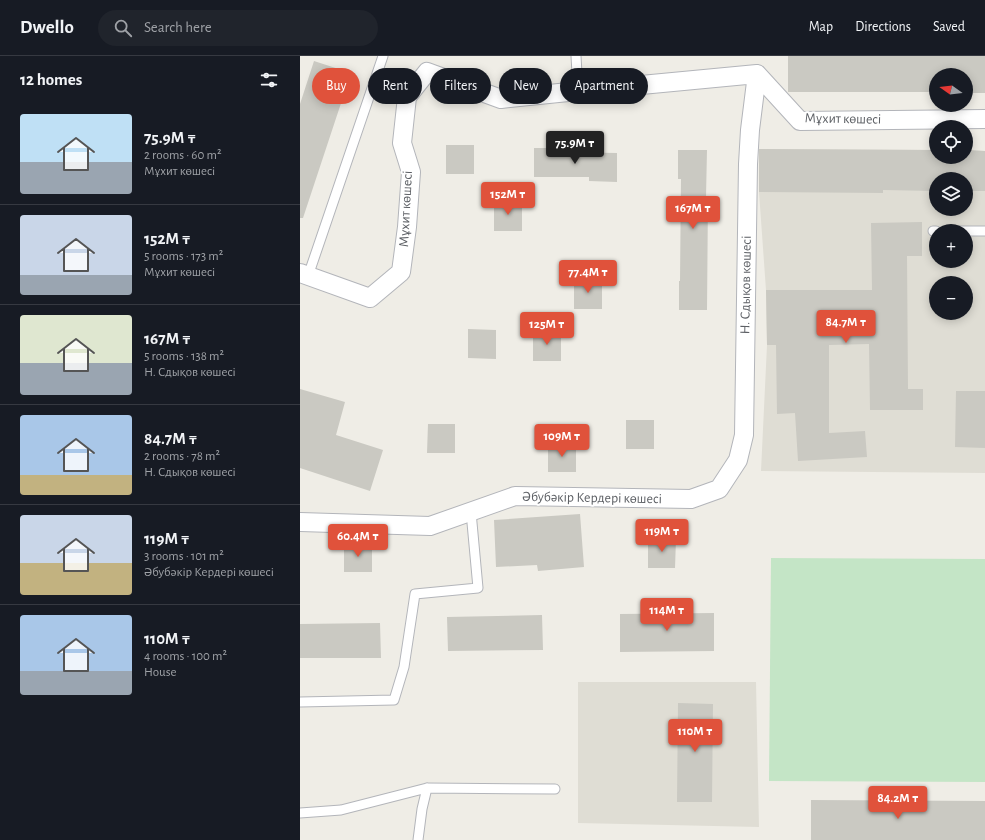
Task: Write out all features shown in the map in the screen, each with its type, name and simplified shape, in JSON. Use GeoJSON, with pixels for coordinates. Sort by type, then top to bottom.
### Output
{"type":"FeatureCollection","features":[{"type":"Feature","properties":{"kind":"street","name":"Мұхит көшесі"},"geometry":{"type":"LineString","coordinates":[[304,275],[370,298],[401,272],[411,172],[402,143],[407,97],[427,72],[501,99],[560,92]]}},
{"type":"Feature","properties":{"kind":"street","name":"Мұхит көшесі"},"geometry":{"type":"LineString","coordinates":[[648,84],[757,74],[800,121],[985,119]]}},
{"type":"Feature","properties":{"kind":"street","name":"Н. Сдықов көшесі"},"geometry":{"type":"LineString","coordinates":[[719,489],[738,460],[744,434],[748,164],[750,130],[757,74]]}},
{"type":"Feature","properties":{"kind":"street","name":"Әбубәкір Кердері көшесі"},"geometry":{"type":"LineString","coordinates":[[300,522],[430,526],[516,496],[691,499],[719,489]]}},
{"type":"Feature","properties":{"kind":"lane"},"geometry":{"type":"LineString","coordinates":[[304,275],[383,56]]}},
{"type":"Feature","properties":{"kind":"lane"},"geometry":{"type":"LineString","coordinates":[[576,56],[577,68]]}},
{"type":"Feature","properties":{"kind":"lane"},"geometry":{"type":"LineString","coordinates":[[973,231],[985,231]]}},
{"type":"Feature","properties":{"kind":"lane"},"geometry":{"type":"LineString","coordinates":[[300,702],[394,700],[404,668],[414,594],[478,588],[470,512]]}},
{"type":"Feature","properties":{"kind":"lane"},"geometry":{"type":"LineString","coordinates":[[418,840],[422,809],[427,788]]}},
{"type":"Feature","properties":{"kind":"lane"},"geometry":{"type":"LineString","coordinates":[[300,813],[341,810],[427,788],[555,789]]}},
{"type":"Feature","properties":{"kind":"shaded area"},"geometry":{"type":"Polygon","coordinates":[[[759,149],[929,150],[929,164],[973,164],[973,150],[985,151],[985,473],[761,471],[767,345],[766,290],[759,192],[759,149]]]}},
{"type":"Feature","properties":{"kind":"shaded area"},"geometry":{"type":"Polygon","coordinates":[[[578,682],[756,682],[759,827],[578,823],[578,682]]]}},
{"type":"Feature","properties":{"kind":"green space"},"geometry":{"type":"Polygon","coordinates":[[[771,558],[985,559],[985,782],[769,781],[771,558]]]}},
{"type":"Feature","properties":{"kind":"building"},"geometry":{"type":"Polygon","coordinates":[[[788,56],[985,56],[985,93],[973,93],[973,68],[929,68],[929,92],[788,92],[788,56]]]}},
{"type":"Feature","properties":{"kind":"building"},"geometry":{"type":"Polygon","coordinates":[[[314,61],[336,68],[312,68],[312,104],[341,104],[303,218],[300,218],[300,104],[314,61]]]}},
{"type":"Feature","properties":{"kind":"building"},"geometry":{"type":"Polygon","coordinates":[[[446,145],[474,145],[474,174],[446,174],[446,145]]]}},
{"type":"Feature","properties":{"kind":"building"},"geometry":{"type":"Polygon","coordinates":[[[534,148],[562,148],[562,152],[617,153],[617,182],[589,181],[589,177],[534,177],[534,148]]]}},
{"type":"Feature","properties":{"kind":"building"},"geometry":{"type":"Polygon","coordinates":[[[759,149],[929,150],[929,164],[973,164],[973,150],[985,151],[985,191],[973,191],[973,172],[929,172],[929,191],[883,190],[883,193],[759,192],[759,149]]]}},
{"type":"Feature","properties":{"kind":"building"},"geometry":{"type":"Polygon","coordinates":[[[678,150],[707,150],[707,310],[679,310],[681,179],[678,179],[678,150]]]}},
{"type":"Feature","properties":{"kind":"building"},"geometry":{"type":"Polygon","coordinates":[[[494,202],[522,202],[522,231],[494,231],[494,202]]]}},
{"type":"Feature","properties":{"kind":"building"},"geometry":{"type":"Polygon","coordinates":[[[922,222],[922,256],[907,256],[908,389],[923,389],[923,410],[870,410],[869,344],[829,345],[829,433],[865,431],[867,457],[798,461],[795,413],[777,414],[776,345],[767,345],[766,290],[872,290],[871,223],[922,222]]]}},
{"type":"Feature","properties":{"kind":"building"},"geometry":{"type":"Polygon","coordinates":[[[574,280],[602,280],[602,309],[574,309],[574,280]]]}},
{"type":"Feature","properties":{"kind":"building"},"geometry":{"type":"Polygon","coordinates":[[[468,329],[496,330],[496,359],[468,358],[468,329]]]}},
{"type":"Feature","properties":{"kind":"building"},"geometry":{"type":"Polygon","coordinates":[[[533,332],[561,332],[561,361],[533,361],[533,332]]]}},
{"type":"Feature","properties":{"kind":"building"},"geometry":{"type":"Polygon","coordinates":[[[300,389],[345,402],[336,435],[383,450],[370,491],[300,468],[300,389]]]}},
{"type":"Feature","properties":{"kind":"building"},"geometry":{"type":"Polygon","coordinates":[[[956,391],[985,391],[985,448],[955,447],[956,391]]]}},
{"type":"Feature","properties":{"kind":"building"},"geometry":{"type":"Polygon","coordinates":[[[626,420],[654,420],[654,449],[626,449],[626,420]]]}},
{"type":"Feature","properties":{"kind":"building"},"geometry":{"type":"Polygon","coordinates":[[[428,424],[455,424],[455,453],[427,453],[428,424]]]}},
{"type":"Feature","properties":{"kind":"building"},"geometry":{"type":"Polygon","coordinates":[[[548,443],[576,443],[576,472],[548,472],[548,443]]]}},
{"type":"Feature","properties":{"kind":"building"},"geometry":{"type":"Polygon","coordinates":[[[580,514],[584,567],[538,571],[537,565],[496,567],[494,520],[580,514]]]}},
{"type":"Feature","properties":{"kind":"building"},"geometry":{"type":"Polygon","coordinates":[[[648,539],[676,539],[675,568],[648,568],[648,539]]]}},
{"type":"Feature","properties":{"kind":"building"},"geometry":{"type":"Polygon","coordinates":[[[344,543],[372,543],[372,572],[344,572],[344,543]]]}},
{"type":"Feature","properties":{"kind":"building"},"geometry":{"type":"Polygon","coordinates":[[[714,613],[714,651],[620,652],[620,614],[714,613]]]}},
{"type":"Feature","properties":{"kind":"building"},"geometry":{"type":"Polygon","coordinates":[[[542,615],[543,650],[448,651],[447,617],[542,615]]]}},
{"type":"Feature","properties":{"kind":"building"},"geometry":{"type":"Polygon","coordinates":[[[380,623],[381,658],[300,658],[300,624],[380,623]]]}},
{"type":"Feature","properties":{"kind":"building"},"geometry":{"type":"Polygon","coordinates":[[[678,703],[713,704],[712,802],[677,802],[678,703]]]}},
{"type":"Feature","properties":{"kind":"building"},"geometry":{"type":"Polygon","coordinates":[[[811,800],[985,801],[985,840],[811,840],[811,800]]]}}]}
